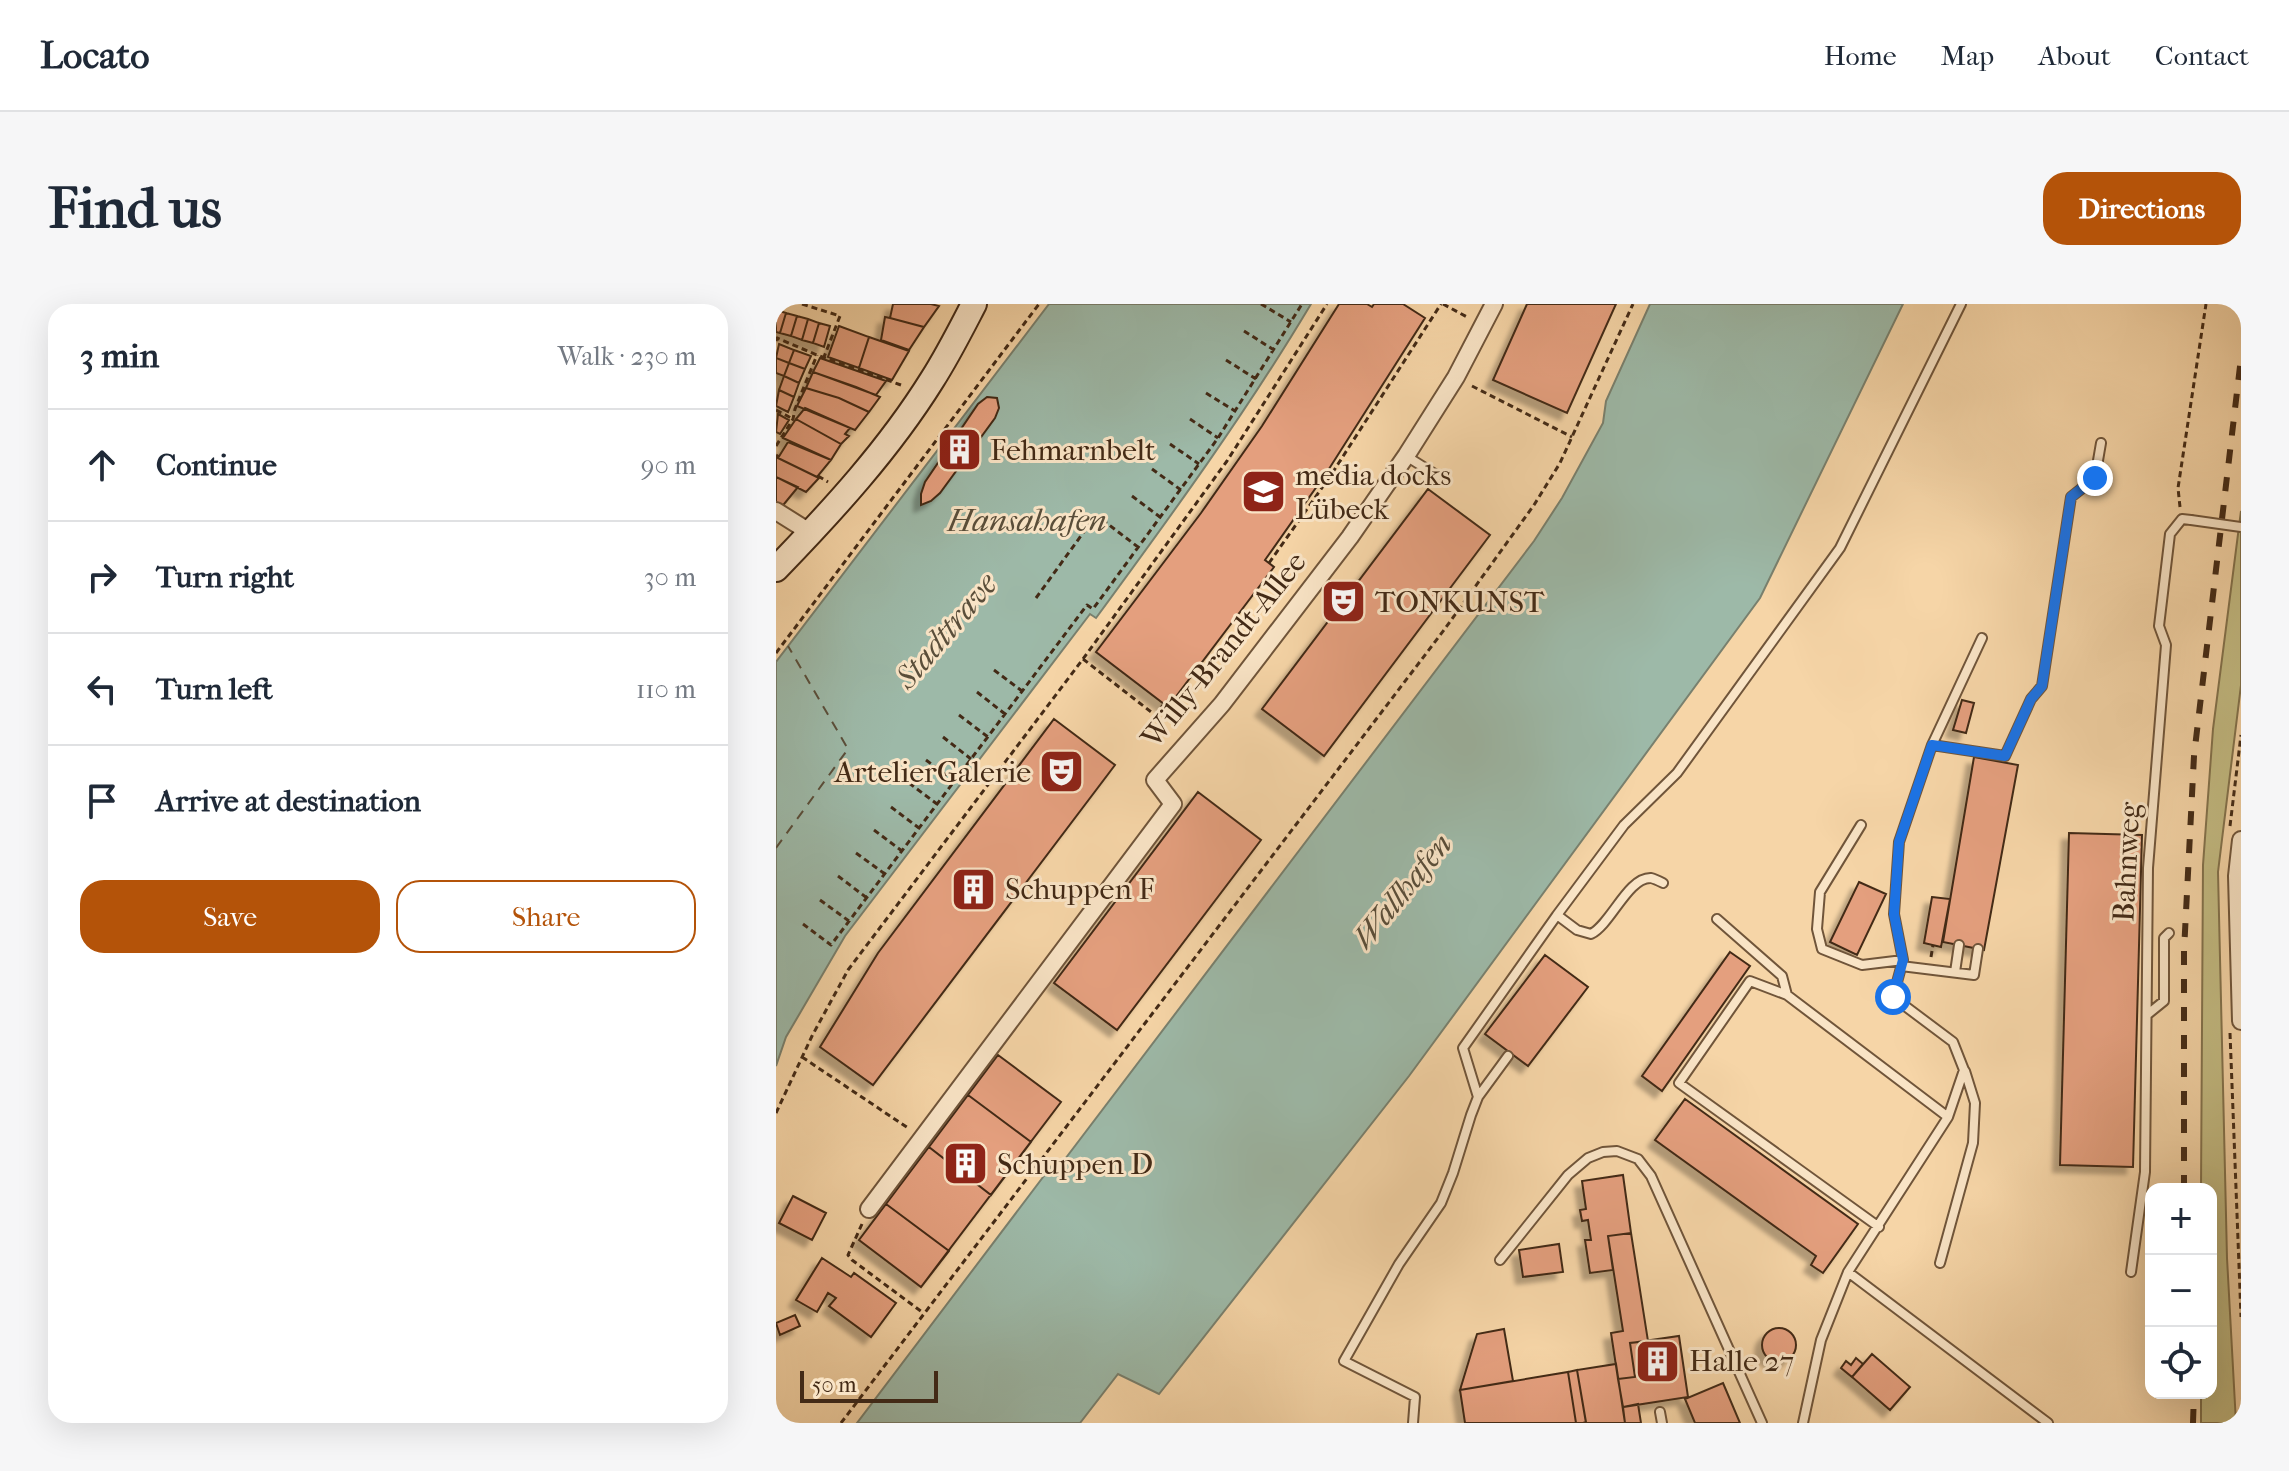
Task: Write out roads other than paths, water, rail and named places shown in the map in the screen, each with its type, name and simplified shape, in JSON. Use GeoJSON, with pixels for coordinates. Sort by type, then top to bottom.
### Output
{"type":"FeatureCollection","features":[{"type":"Feature","properties":{"kind":"main road"},"geometry":{"type":"LineString","coordinates":[[776,569],[866,470],[923,394],[974,304]]}},
{"type":"Feature","properties":{"kind":"street","name":"Willy-Brandt-Allee"},"geometry":{"type":"LineString","coordinates":[[869,1209],[1173,804],[1155,780],[1222,704],[1350,537],[1456,377],[1494,304]]}},
{"type":"Feature","properties":{"kind":"street"},"geometry":{"type":"LineString","coordinates":[[776,511],[811,533]]}},
{"type":"Feature","properties":{"kind":"street"},"geometry":{"type":"LineString","coordinates":[[2241,840],[2237,876],[2241,1021]]}},
{"type":"Feature","properties":{"kind":"lane"},"geometry":{"type":"LineString","coordinates":[[1478,1097],[1463,1048],[1624,825],[1677,773],[1840,548],[1961,304]]}},
{"type":"Feature","properties":{"kind":"lane"},"geometry":{"type":"LineString","coordinates":[[1932,745],[2005,756],[2031,699],[2042,686],[2071,497],[2095,478],[2101,443]]}},
{"type":"Feature","properties":{"kind":"lane"},"geometry":{"type":"LineString","coordinates":[[1406,456],[1438,476]]}},
{"type":"Feature","properties":{"kind":"lane","name":"Bahnweg"},"geometry":{"type":"LineString","coordinates":[[2131,1272],[2145,1172],[2148,868],[2166,645],[2159,626],[2170,534],[2186,520],[2241,527]]}},
{"type":"Feature","properties":{"kind":"lane"},"geometry":{"type":"LineString","coordinates":[[1940,1263],[1973,1143],[1975,1103],[1953,1042],[1893,997],[1902,963],[1894,914],[1899,842],[1932,745],[1982,638]]}},
{"type":"Feature","properties":{"kind":"lane"},"geometry":{"type":"LineString","coordinates":[[1861,825],[1820,892],[1817,929],[1822,949],[1862,965],[1902,963],[1974,975],[1978,949]]}},
{"type":"Feature","properties":{"kind":"lane"},"geometry":{"type":"LineString","coordinates":[[1557,915],[1577,930],[1591,934],[1600,929],[1639,881],[1651,878],[1663,883]]}},
{"type":"Feature","properties":{"kind":"lane"},"geometry":{"type":"LineString","coordinates":[[1717,919],[1782,976],[1787,995]]}},
{"type":"Feature","properties":{"kind":"lane"},"geometry":{"type":"LineString","coordinates":[[2148,1014],[2164,1001],[2164,938],[2169,933]]}},
{"type":"Feature","properties":{"kind":"lane"},"geometry":{"type":"LineString","coordinates":[[1955,972],[1959,945]]}},
{"type":"Feature","properties":{"kind":"lane"},"geometry":{"type":"LineString","coordinates":[[1879,1227],[1679,1083],[1750,981],[1787,995],[1948,1117]]}},
{"type":"Feature","properties":{"kind":"lane"},"geometry":{"type":"LineString","coordinates":[[1413,1423],[1415,1397],[1344,1361],[1399,1264],[1441,1203],[1478,1097],[1508,1056]]}},
{"type":"Feature","properties":{"kind":"lane"},"geometry":{"type":"LineString","coordinates":[[1803,1423],[1821,1340],[1848,1272],[1948,1117],[1964,1070]]}},
{"type":"Feature","properties":{"kind":"lane"},"geometry":{"type":"LineString","coordinates":[[1500,1260],[1575,1167],[1603,1152],[1617,1151],[1638,1159],[1651,1176],[1762,1423]]}},
{"type":"Feature","properties":{"kind":"lane"},"geometry":{"type":"LineString","coordinates":[[1848,1272],[2048,1423]]}},
{"type":"Feature","properties":{"kind":"lane"},"geometry":{"type":"LineString","coordinates":[[1660,1412],[1662,1423]]}},
{"type":"Feature","properties":{"kind":"water","name":"Hansahafen"},"geometry":{"type":"Polygon","coordinates":[[[1049,304],[1311,304],[1180,503],[1096,618],[1090,614],[845,936],[786,1037],[776,1066],[776,662],[1049,304]]]}},
{"type":"Feature","properties":{"kind":"water","name":"Wallhafen"},"geometry":{"type":"Polygon","coordinates":[[[1650,304],[1903,304],[1760,598],[1409,1076],[1159,1394],[1118,1374],[1080,1423],[857,1423],[1056,1160],[1062,1163],[1534,541],[1562,498],[1603,423],[1606,401],[1650,304]]]}},
{"type":"Feature","properties":{"kind":"railway"},"geometry":{"type":"LineString","coordinates":[[2184,1183],[2184,951],[2194,756],[2241,358]]}},
{"type":"Feature","properties":{"kind":"railway"},"geometry":{"type":"LineString","coordinates":[[2193,1423],[2194,1399]]}},
{"type":"Feature","properties":{"kind":"place","name":"Fehmarnbelt"},"geometry":{"type":"Point","coordinates":[959,450]}},
{"type":"Feature","properties":{"kind":"place","name":"media docks Lübeck"},"geometry":{"type":"Point","coordinates":[1264,492]}},
{"type":"Feature","properties":{"kind":"place","name":"TONKUNST"},"geometry":{"type":"Point","coordinates":[1344,602]}},
{"type":"Feature","properties":{"kind":"place","name":"ArtelierGalerie"},"geometry":{"type":"Point","coordinates":[1062,772]}},
{"type":"Feature","properties":{"kind":"place","name":"Schuppen F"},"geometry":{"type":"Point","coordinates":[974,889]}},
{"type":"Feature","properties":{"kind":"place","name":"Schuppen D"},"geometry":{"type":"Point","coordinates":[966,1164]}},
{"type":"Feature","properties":{"kind":"place","name":"Halle 27"},"geometry":{"type":"Point","coordinates":[1658,1361]}},
{"type":"Feature","properties":{"kind":"water label","name":"Stadttrave"},"geometry":{"type":"Point","coordinates":[946,631]}}]}
